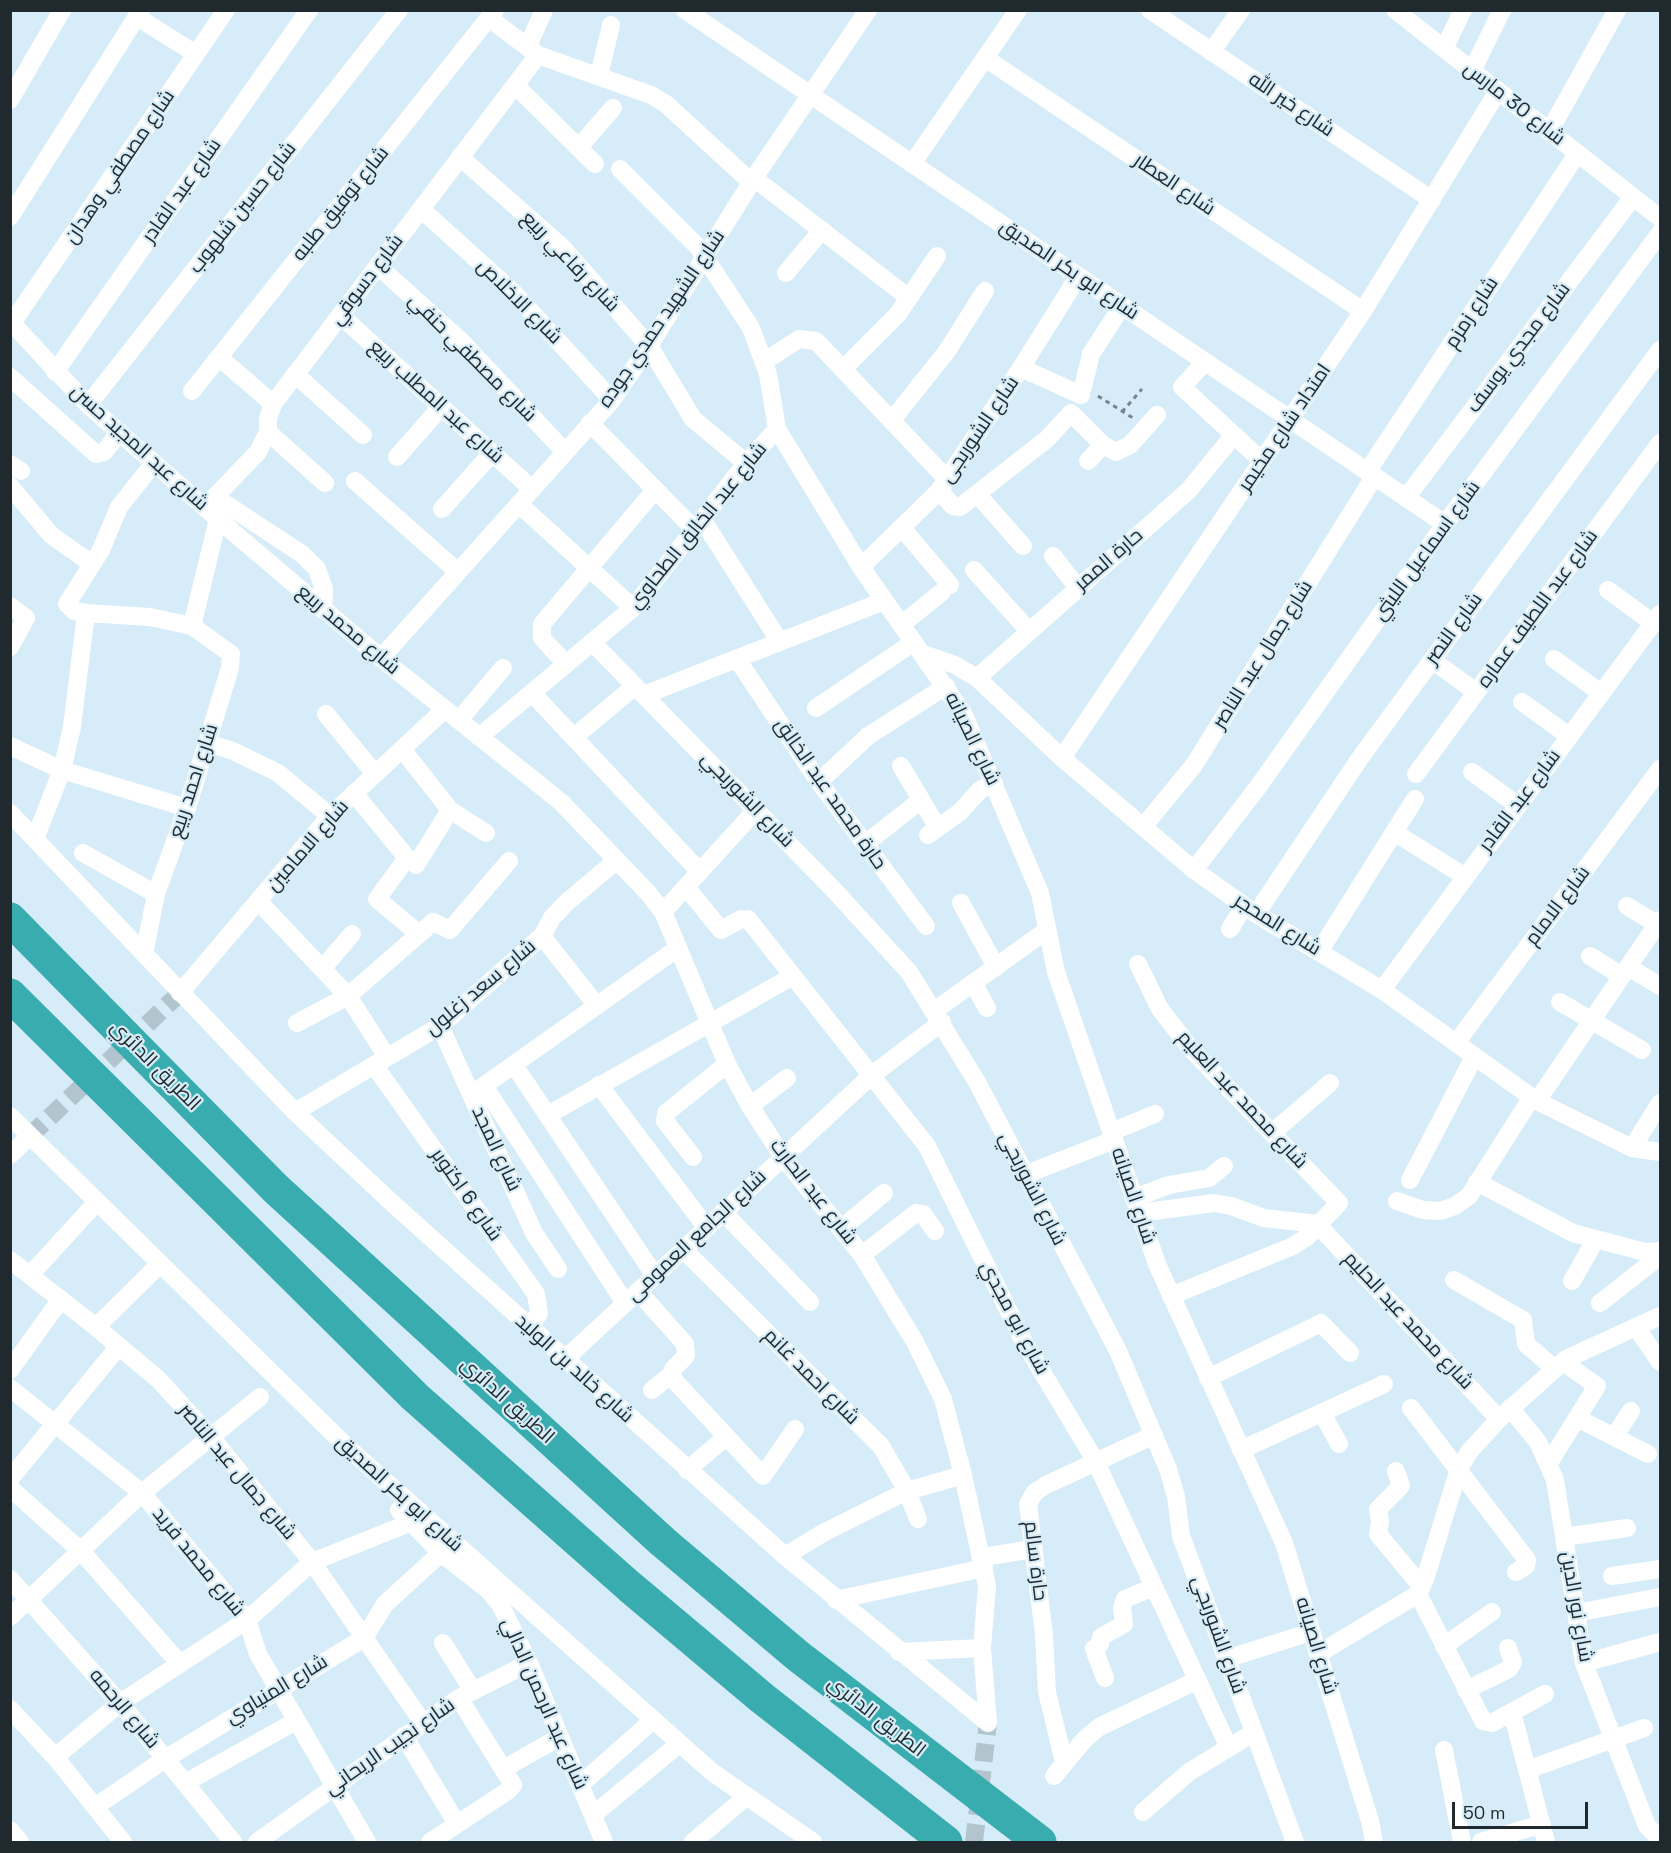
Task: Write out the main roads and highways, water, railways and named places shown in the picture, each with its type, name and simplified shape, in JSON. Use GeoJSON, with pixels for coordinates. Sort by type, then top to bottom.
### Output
{"type":"FeatureCollection","features":[{"type":"Feature","properties":{"kind":"highway","name":"الطريق الدائري"},"geometry":{"type":"LineString","coordinates":[[10,919],[276,1189],[663,1542],[798,1656],[1040,1842]]}},
{"type":"Feature","properties":{"kind":"highway"},"geometry":{"type":"LineString","coordinates":[[10,994],[415,1398],[630,1587],[762,1698],[946,1842]]}},
{"type":"Feature","properties":{"kind":"tunnel"},"geometry":{"type":"LineString","coordinates":[[30,1136],[180,993]]}},
{"type":"Feature","properties":{"kind":"tunnel"},"geometry":{"type":"LineString","coordinates":[[974,1842],[988,1723]]}}]}
